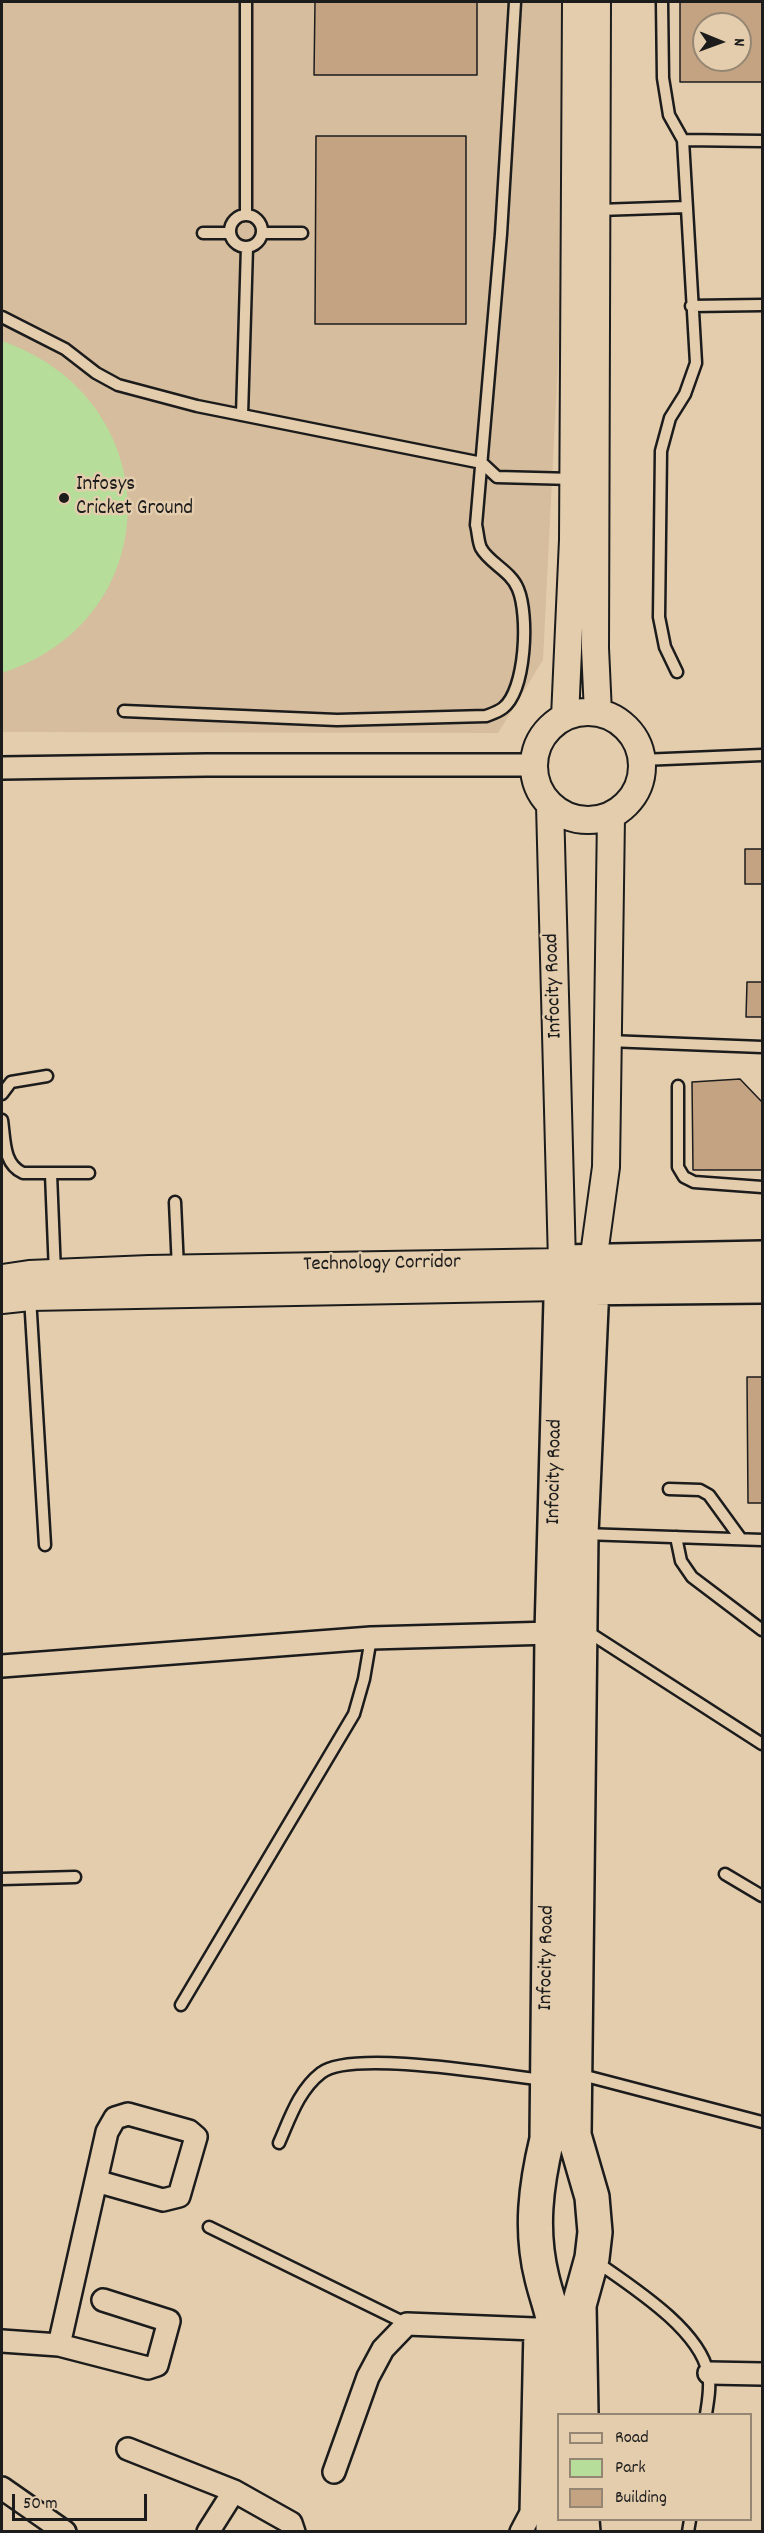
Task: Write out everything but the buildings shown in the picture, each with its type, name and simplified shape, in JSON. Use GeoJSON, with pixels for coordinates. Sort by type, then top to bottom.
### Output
{"type":"FeatureCollection","features":[{"type":"Feature","properties":{"kind":"main road","name":"Technology Corridor"},"geometry":{"type":"LineString","coordinates":[[576,1275],[762,1258]]}},
{"type":"Feature","properties":{"kind":"main road"},"geometry":{"type":"LineString","coordinates":[[576,1275],[762,1286]]}},
{"type":"Feature","properties":{"kind":"main road","name":"Infocity Road"},"geometry":{"type":"LineString","coordinates":[[566,1630],[581,1534],[576,1275]]}},
{"type":"Feature","properties":{"kind":"main road","name":"Infocity Road"},"geometry":{"type":"LineString","coordinates":[[576,1275],[566,1630],[561,2137],[534,2212],[542,2277],[555,2317],[579,2413]]}},
{"type":"Feature","properties":{"kind":"main road","name":"Infocity Road"},"geometry":{"type":"LineString","coordinates":[[553,2532],[555,2317],[592,2258],[595,2232],[592,2197],[561,2137]]}},
{"type":"Feature","properties":{"kind":"street"},"geometry":{"type":"LineString","coordinates":[[565,717],[573,479],[576,2]]}},
{"type":"Feature","properties":{"kind":"street"},"geometry":{"type":"LineString","coordinates":[[597,2],[599,210],[595,648],[598,713]]}},
{"type":"Feature","properties":{"kind":"street"},"geometry":{"type":"LineString","coordinates":[[581,712],[598,713],[614,719],[627,729],[635,740],[641,760],[640,781],[624,807],[611,816],[595,820],[579,820],[563,815],[549,805],[538,787],[533,765],[542,738],[551,726],[565,717],[581,712]]}},
{"type":"Feature","properties":{"kind":"street"},"geometry":{"type":"LineString","coordinates":[[2,768],[207,765],[533,765]]}},
{"type":"Feature","properties":{"kind":"street","name":"Infocity Road"},"geometry":{"type":"LineString","coordinates":[[549,805],[576,1275]]}},
{"type":"Feature","properties":{"kind":"street","name":"Infocity Road"},"geometry":{"type":"LineString","coordinates":[[576,1275],[606,1167],[611,816]]}},
{"type":"Feature","properties":{"kind":"street","name":"Technology Corridor"},"geometry":{"type":"LineString","coordinates":[[2,1278],[55,1273],[178,1269],[576,1275]]}},
{"type":"Feature","properties":{"kind":"street"},"geometry":{"type":"LineString","coordinates":[[2,1300],[576,1275]]}},
{"type":"Feature","properties":{"kind":"street"},"geometry":{"type":"LineString","coordinates":[[2,1666],[371,1638],[566,1630]]}},
{"type":"Feature","properties":{"kind":"street"},"geometry":{"type":"LineString","coordinates":[[59,2344],[107,2132],[115,2118],[128,2114],[189,2131],[196,2138],[179,2196],[164,2200],[96,2181]]}},
{"type":"Feature","properties":{"kind":"street"},"geometry":{"type":"LineString","coordinates":[[2,2341],[59,2344],[148,2368],[157,2365],[169,2321],[104,2300]]}},
{"type":"Feature","properties":{"kind":"street"},"geometry":{"type":"LineString","coordinates":[[334,2472],[368,2377],[383,2349],[407,2324],[555,2317],[531,2513],[521,2532]]}},
{"type":"Feature","properties":{"kind":"street"},"geometry":{"type":"LineString","coordinates":[[709,2373],[762,2374]]}},
{"type":"Feature","properties":{"kind":"street"},"geometry":{"type":"LineString","coordinates":[[128,2449],[234,2491],[291,2523],[294,2532]]}},
{"type":"Feature","properties":{"kind":"street"},"geometry":{"type":"LineString","coordinates":[[2,2488],[65,2532]]}},
{"type":"Feature","properties":{"kind":"street"},"geometry":{"type":"LineString","coordinates":[[208,2532],[234,2491]]}},
{"type":"Feature","properties":{"kind":"lane"},"geometry":{"type":"LineString","coordinates":[[246,2],[246,214]]}},
{"type":"Feature","properties":{"kind":"lane"},"geometry":{"type":"LineString","coordinates":[[124,711],[337,720],[486,716],[503,708],[515,691],[521,670],[523,613],[518,588],[481,548],[476,525],[501,234],[515,2]]}},
{"type":"Feature","properties":{"kind":"lane"},"geometry":{"type":"LineString","coordinates":[[662,2],[663,78],[669,115],[683,140],[696,363],[685,394],[670,418],[661,451],[659,617],[665,647],[677,672]]}},
{"type":"Feature","properties":{"kind":"lane"},"geometry":{"type":"LineString","coordinates":[[683,140],[762,141]]}},
{"type":"Feature","properties":{"kind":"lane"},"geometry":{"type":"LineString","coordinates":[[599,210],[687,207]]}},
{"type":"Feature","properties":{"kind":"lane"},"geometry":{"type":"LineString","coordinates":[[230,233],[236,218],[246,214],[259,220],[263,233]]}},
{"type":"Feature","properties":{"kind":"lane"},"geometry":{"type":"LineString","coordinates":[[203,233],[230,233]]}},
{"type":"Feature","properties":{"kind":"lane"},"geometry":{"type":"LineString","coordinates":[[230,233],[236,244],[247,247],[254,245],[263,233]]}},
{"type":"Feature","properties":{"kind":"lane"},"geometry":{"type":"LineString","coordinates":[[263,233],[302,233]]}},
{"type":"Feature","properties":{"kind":"lane"},"geometry":{"type":"LineString","coordinates":[[242,415],[247,247]]}},
{"type":"Feature","properties":{"kind":"lane"},"geometry":{"type":"LineString","coordinates":[[691,306],[762,305]]}},
{"type":"Feature","properties":{"kind":"lane"},"geometry":{"type":"LineString","coordinates":[[2,316],[65,349],[96,373],[118,385],[242,415],[482,463],[497,477],[573,479]]}},
{"type":"Feature","properties":{"kind":"lane"},"geometry":{"type":"LineString","coordinates":[[641,760],[762,755]]}},
{"type":"Feature","properties":{"kind":"lane"},"geometry":{"type":"LineString","coordinates":[[608,1041],[762,1047]]}},
{"type":"Feature","properties":{"kind":"lane"},"geometry":{"type":"LineString","coordinates":[[2,1094],[11,1082],[47,1076]]}},
{"type":"Feature","properties":{"kind":"lane"},"geometry":{"type":"LineString","coordinates":[[678,1086],[678,1167],[684,1177],[694,1182],[762,1187]]}},
{"type":"Feature","properties":{"kind":"lane"},"geometry":{"type":"LineString","coordinates":[[2,1120],[9,1161],[13,1169],[23,1173],[89,1173]]}},
{"type":"Feature","properties":{"kind":"lane"},"geometry":{"type":"LineString","coordinates":[[51,1174],[55,1273]]}},
{"type":"Feature","properties":{"kind":"lane"},"geometry":{"type":"LineString","coordinates":[[175,1202],[178,1269]]}},
{"type":"Feature","properties":{"kind":"lane"},"geometry":{"type":"LineString","coordinates":[[30,1297],[45,1545]]}},
{"type":"Feature","properties":{"kind":"lane"},"geometry":{"type":"LineString","coordinates":[[669,1489],[700,1490],[709,1495],[741,1539]]}},
{"type":"Feature","properties":{"kind":"lane"},"geometry":{"type":"LineString","coordinates":[[581,1534],[762,1540]]}},
{"type":"Feature","properties":{"kind":"lane"},"geometry":{"type":"LineString","coordinates":[[676,1537],[681,1562],[692,1577],[762,1630]]}},
{"type":"Feature","properties":{"kind":"lane"},"geometry":{"type":"LineString","coordinates":[[566,1630],[762,1744]]}},
{"type":"Feature","properties":{"kind":"lane"},"geometry":{"type":"LineString","coordinates":[[181,2005],[354,1714],[364,1679],[371,1638]]}},
{"type":"Feature","properties":{"kind":"lane"},"geometry":{"type":"LineString","coordinates":[[725,1874],[762,1896]]}},
{"type":"Feature","properties":{"kind":"lane"},"geometry":{"type":"LineString","coordinates":[[2,1880],[75,1877]]}},
{"type":"Feature","properties":{"kind":"lane"},"geometry":{"type":"LineString","coordinates":[[279,2143],[298,2099],[321,2072],[343,2064],[415,2066],[561,2077],[762,2122]]}},
{"type":"Feature","properties":{"kind":"lane"},"geometry":{"type":"LineString","coordinates":[[209,2227],[407,2324]]}},
{"type":"Feature","properties":{"kind":"lane"},"geometry":{"type":"LineString","coordinates":[[592,2258],[652,2301],[684,2331],[704,2360],[709,2373],[706,2413]]}},
{"type":"Feature","properties":{"kind":"shaded area"},"geometry":{"type":"Polygon","coordinates":[[[2,2],[576,2],[543,660],[498,733],[2,732],[2,2]]]}},
{"type":"Feature","properties":{"kind":"green space","name":"Infosys Cricket Ground"},"geometry":{"type":"Polygon","coordinates":[[[2,341],[57,370],[96,410],[120,457],[128,508],[120,559],[96,606],[57,645],[2,673],[2,341]]]}},
{"type":"Feature","properties":{"kind":"place","name":"Infosys Cricket Ground"},"geometry":{"type":"Point","coordinates":[64,498]}}]}
